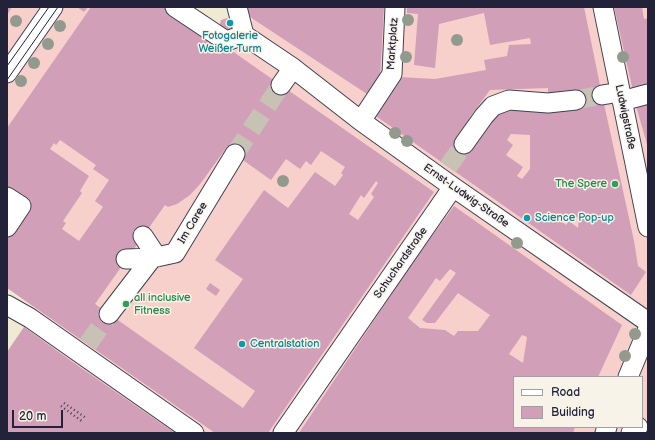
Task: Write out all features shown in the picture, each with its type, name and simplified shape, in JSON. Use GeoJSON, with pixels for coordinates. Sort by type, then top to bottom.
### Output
{"type":"FeatureCollection","features":[{"type":"Feature","properties":{"kind":"street"},"geometry":{"type":"LineString","coordinates":[[7,73],[53,7]]}},
{"type":"Feature","properties":{"kind":"street"},"geometry":{"type":"LineString","coordinates":[[175,7],[226,41],[244,35],[237,7]]}},
{"type":"Feature","properties":{"kind":"street","name":"Marktplatz"},"geometry":{"type":"LineString","coordinates":[[361,121],[392,74],[395,7]]}},
{"type":"Feature","properties":{"kind":"street","name":"Ludwigstraße"},"geometry":{"type":"LineString","coordinates":[[603,7],[614,96],[648,227]]}},
{"type":"Feature","properties":{"kind":"street","name":"Ernst-Ludwig-Straße"},"geometry":{"type":"LineString","coordinates":[[244,35],[293,68],[361,121],[447,177],[646,323]]}},
{"type":"Feature","properties":{"kind":"street"},"geometry":{"type":"LineString","coordinates":[[281,85],[293,68]]}},
{"type":"Feature","properties":{"kind":"street"},"geometry":{"type":"LineString","coordinates":[[614,96],[648,94]]}},
{"type":"Feature","properties":{"kind":"street"},"geometry":{"type":"LineString","coordinates":[[464,144],[493,106],[509,100],[548,103],[576,100]]}},
{"type":"Feature","properties":{"kind":"street","name":"Im Caree"},"geometry":{"type":"LineString","coordinates":[[126,259],[154,257],[174,253],[234,154]]}},
{"type":"Feature","properties":{"kind":"street","name":"Schuchardstraße"},"geometry":{"type":"LineString","coordinates":[[283,433],[336,368],[353,343],[447,177]]}},
{"type":"Feature","properties":{"kind":"street"},"geometry":{"type":"LineString","coordinates":[[7,197],[21,206],[7,227]]}},
{"type":"Feature","properties":{"kind":"street"},"geometry":{"type":"LineString","coordinates":[[109,314],[154,257],[143,236]]}},
{"type":"Feature","properties":{"kind":"street"},"geometry":{"type":"LineString","coordinates":[[7,305],[30,318],[194,433]]}},
{"type":"Feature","properties":{"kind":"street"},"geometry":{"type":"LineString","coordinates":[[628,376],[646,323]]}},
{"type":"Feature","properties":{"kind":"path"},"geometry":{"type":"LineString","coordinates":[[64,403],[86,418]]}},
{"type":"Feature","properties":{"kind":"path"},"geometry":{"type":"LineString","coordinates":[[61,406],[83,422]]}},
{"type":"Feature","properties":{"kind":"shaded area"},"geometry":{"type":"Polygon","coordinates":[[[7,7],[169,7],[233,52],[253,19],[244,7],[648,7],[648,433],[7,433],[7,352],[36,309],[7,288],[29,206],[7,191],[7,7]]]}},
{"type":"Feature","properties":{"kind":"building"},"geometry":{"type":"Polygon","coordinates":[[[7,7],[12,7],[7,15],[7,7]]]}},
{"type":"Feature","properties":{"kind":"building"},"geometry":{"type":"Polygon","coordinates":[[[77,7],[88,7],[84,12],[77,7]]]}},
{"type":"Feature","properties":{"kind":"building"},"geometry":{"type":"Polygon","coordinates":[[[91,7],[169,7],[434,192],[268,433],[215,433],[7,288],[7,237],[29,206],[7,191],[7,128],[91,7]],[[60,140],[56,145],[54,143],[50,149],[89,176],[80,191],[82,193],[63,221],[66,223],[62,229],[79,241],[103,207],[95,201],[109,180],[93,169],[96,165],[60,140]],[[226,148],[201,183],[190,195],[177,204],[168,207],[165,205],[95,304],[243,408],[255,391],[194,348],[243,279],[215,260],[264,190],[288,208],[315,172],[335,186],[343,175],[341,173],[345,167],[321,151],[311,165],[306,161],[300,169],[286,159],[271,180],[226,148]],[[376,181],[364,198],[361,195],[349,214],[358,220],[374,197],[371,194],[378,183],[376,181]]]}},
{"type":"Feature","properties":{"kind":"building"},"geometry":{"type":"Polygon","coordinates":[[[244,7],[384,7],[380,77],[367,94],[253,19],[248,15],[244,7]]]}},
{"type":"Feature","properties":{"kind":"building"},"geometry":{"type":"Polygon","coordinates":[[[407,7],[584,7],[638,266],[646,272],[631,295],[373,114],[399,77],[435,79],[486,70],[484,60],[507,56],[509,45],[531,44],[530,38],[490,45],[484,13],[439,24],[435,68],[414,65],[418,14],[407,13],[407,7]],[[548,88],[490,90],[470,117],[460,141],[497,115],[510,110],[577,106],[548,96],[548,88]],[[511,134],[507,140],[513,145],[506,155],[523,167],[517,176],[522,179],[530,169],[530,135],[511,134]],[[553,215],[566,225],[569,221],[578,228],[579,218],[553,215]]]}},
{"type":"Feature","properties":{"kind":"building"},"geometry":{"type":"Polygon","coordinates":[[[614,7],[642,7],[644,19],[648,18],[648,88],[633,91],[614,7]]]}},
{"type":"Feature","properties":{"kind":"building"},"geometry":{"type":"Polygon","coordinates":[[[227,18],[231,20],[233,29],[230,33],[219,27],[221,20],[227,18]]]}},
{"type":"Feature","properties":{"kind":"building"},"geometry":{"type":"Polygon","coordinates":[[[648,99],[648,148],[635,102],[648,99]]]}},
{"type":"Feature","properties":{"kind":"building"},"geometry":{"type":"Polygon","coordinates":[[[454,206],[622,325],[598,376],[513,376],[513,428],[575,428],[573,433],[299,433],[413,262],[454,206]],[[450,269],[440,281],[436,278],[408,318],[420,328],[445,330],[454,336],[458,331],[478,331],[490,315],[458,293],[435,323],[427,323],[422,320],[456,273],[450,269]],[[522,335],[509,354],[523,363],[527,337],[522,335]]]}},
{"type":"Feature","properties":{"kind":"building"},"geometry":{"type":"Polygon","coordinates":[[[210,283],[220,290],[216,296],[206,289],[210,283]]]}},
{"type":"Feature","properties":{"kind":"building"},"geometry":{"type":"Polygon","coordinates":[[[24,327],[175,433],[7,433],[7,352],[24,327]]]}},
{"type":"Feature","properties":{"kind":"tunnel"},"geometry":{"type":"LineString","coordinates":[[235,154],[281,85]]}},
{"type":"Feature","properties":{"kind":"tunnel"},"geometry":{"type":"LineString","coordinates":[[576,100],[602,95]]}},
{"type":"Feature","properties":{"kind":"tunnel"},"geometry":{"type":"LineString","coordinates":[[448,167],[464,144]]}},
{"type":"Feature","properties":{"kind":"tunnel"},"geometry":{"type":"LineString","coordinates":[[88,344],[109,314]]}},
{"type":"Feature","properties":{"kind":"tram line"},"geometry":{"type":"LineString","coordinates":[[7,66],[49,7]]}},
{"type":"Feature","properties":{"kind":"tram line"},"geometry":{"type":"LineString","coordinates":[[7,80],[58,7]]}},
{"type":"Feature","properties":{"kind":"place","name":"Fotogalerie Weißer Turm"},"geometry":{"type":"Point","coordinates":[230,23]}},
{"type":"Feature","properties":{"kind":"place","name":"The Spere"},"geometry":{"type":"Point","coordinates":[615,184]}},
{"type":"Feature","properties":{"kind":"place","name":"Science Pop-up"},"geometry":{"type":"Point","coordinates":[527,218]}},
{"type":"Feature","properties":{"kind":"place","name":"all inclusive Fitness"},"geometry":{"type":"Point","coordinates":[126,304]}},
{"type":"Feature","properties":{"kind":"place","name":"Centralstation"},"geometry":{"type":"Point","coordinates":[242,344]}}]}
